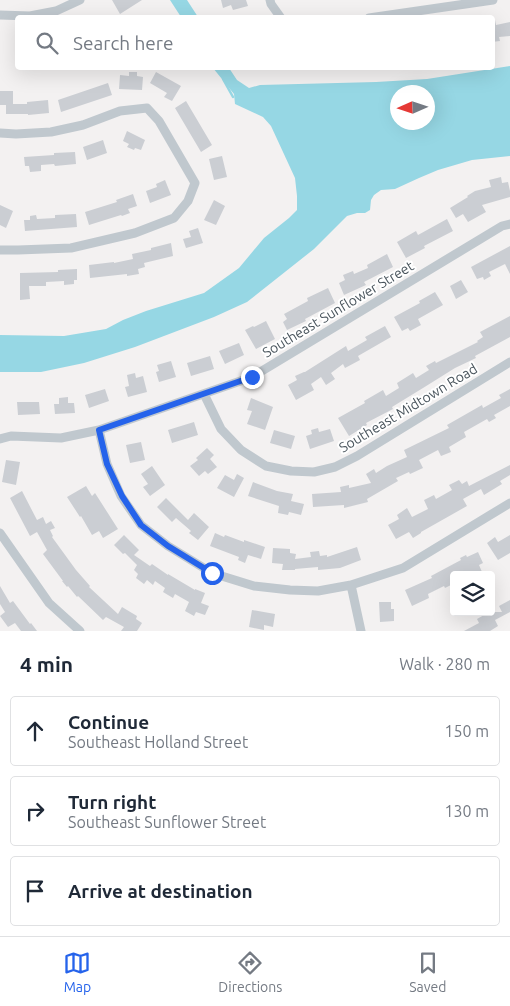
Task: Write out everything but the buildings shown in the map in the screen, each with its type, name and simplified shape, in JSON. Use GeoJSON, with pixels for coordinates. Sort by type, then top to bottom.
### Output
{"type":"FeatureCollection","features":[{"type":"Feature","properties":{"kind":"street"},"geometry":{"type":"LineString","coordinates":[[36,15],[56,12],[80,0]]}},
{"type":"Feature","properties":{"kind":"street"},"geometry":{"type":"LineString","coordinates":[[270,0],[279,15]]}},
{"type":"Feature","properties":{"kind":"street"},"geometry":{"type":"LineString","coordinates":[[386,15],[456,3],[493,0]]}},
{"type":"Feature","properties":{"kind":"street"},"geometry":{"type":"LineString","coordinates":[[0,16],[15,16]]}},
{"type":"Feature","properties":{"kind":"street"},"geometry":{"type":"LineString","coordinates":[[0,133],[51,132],[83,126],[120,111],[147,108],[159,122],[195,183],[188,200],[174,218],[135,233],[71,248],[0,250]]}},
{"type":"Feature","properties":{"kind":"street","name":"Southeast Sunflower Street"},"geometry":{"type":"LineString","coordinates":[[0,440],[11,436],[61,438],[99,430],[252,377],[502,226],[510,224]]}},
{"type":"Feature","properties":{"kind":"street","name":"Southeast Midtown Road"},"geometry":{"type":"LineString","coordinates":[[204,394],[221,429],[241,450],[266,466],[291,471],[314,472],[335,467],[357,456],[510,362]]}},
{"type":"Feature","properties":{"kind":"street"},"geometry":{"type":"LineString","coordinates":[[99,430],[107,464],[122,496],[141,525],[168,546],[212,573],[254,586],[318,591],[351,586],[403,568],[510,503]]}},
{"type":"Feature","properties":{"kind":"street"},"geometry":{"type":"LineString","coordinates":[[0,533],[49,603],[80,631]]}},
{"type":"Feature","properties":{"kind":"street"},"geometry":{"type":"LineString","coordinates":[[351,586],[361,631]]}},
{"type":"Feature","properties":{"kind":"water"},"geometry":{"type":"Polygon","coordinates":[[[170,0],[187,0],[197,15],[180,15],[170,0]]]}},
{"type":"Feature","properties":{"kind":"water"},"geometry":{"type":"Polygon","coordinates":[[[510,66],[510,156],[472,160],[438,170],[395,189],[381,190],[371,200],[370,210],[365,213],[347,216],[314,249],[247,302],[214,317],[135,347],[84,363],[41,372],[0,372],[0,335],[64,336],[106,329],[146,311],[204,293],[239,268],[264,238],[297,210],[295,178],[271,126],[263,117],[235,104],[234,94],[215,70],[230,70],[237,80],[249,88],[260,85],[427,79],[495,70],[495,68],[510,66]]]}},
{"type":"Feature","properties":{"kind":"waterway"},"geometry":{"type":"LineString","coordinates":[[223,79],[233,97]]}},
{"type":"Feature","properties":{"kind":"route"},"geometry":{"type":"LineString","coordinates":[[212,573],[168,546],[141,525],[122,496],[107,464],[99,430],[252,377]]}}]}
